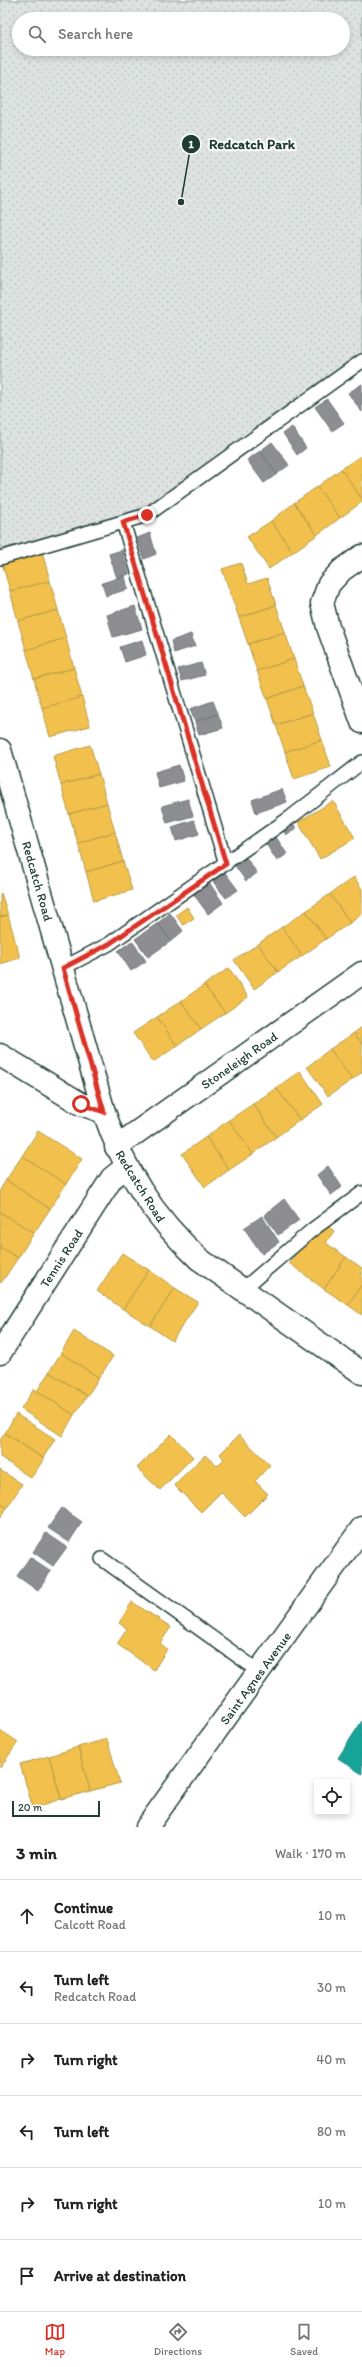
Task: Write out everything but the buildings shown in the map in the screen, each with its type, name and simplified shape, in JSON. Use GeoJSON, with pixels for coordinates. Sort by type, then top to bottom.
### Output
{"type":"FeatureCollection","features":[{"type":"Feature","properties":{"kind":"street"},"geometry":{"type":"LineString","coordinates":[[362,556],[342,570],[329,584],[322,603],[328,627],[362,722]]}},
{"type":"Feature","properties":{"kind":"street","name":"Redcatch Road"},"geometry":{"type":"LineString","coordinates":[[0,750],[104,1112],[116,1147],[126,1167],[153,1209],[175,1237],[199,1259],[362,1373]]}},
{"type":"Feature","properties":{"kind":"street","name":"Stoneleigh Road"},"geometry":{"type":"LineString","coordinates":[[116,1147],[362,973]]}},
{"type":"Feature","properties":{"kind":"street"},"geometry":{"type":"LineString","coordinates":[[0,1055],[81,1104],[104,1112]]}},
{"type":"Feature","properties":{"kind":"street","name":"Tennis Road"},"geometry":{"type":"LineString","coordinates":[[0,1353],[112,1178],[126,1167]]}},
{"type":"Feature","properties":{"kind":"street","name":"Saint Agnes Avenue"},"geometry":{"type":"LineString","coordinates":[[147,1827],[260,1672],[362,1528]]}},
{"type":"Feature","properties":{"kind":"lane"},"geometry":{"type":"LineString","coordinates":[[0,558],[147,515],[362,361]]}},
{"type":"Feature","properties":{"kind":"lane"},"geometry":{"type":"LineString","coordinates":[[123,522],[226,864]]}},
{"type":"Feature","properties":{"kind":"lane"},"geometry":{"type":"LineString","coordinates":[[63,968],[109,944],[226,864],[291,817],[362,762]]}},
{"type":"Feature","properties":{"kind":"lane"},"geometry":{"type":"LineString","coordinates":[[242,1290],[312,1230],[362,1193]]}},
{"type":"Feature","properties":{"kind":"lane"},"geometry":{"type":"LineString","coordinates":[[102,1559],[260,1672]]}},
{"type":"Feature","properties":{"kind":"shaded area"},"geometry":{"type":"Polygon","coordinates":[[[0,0],[362,0],[362,355],[144,508],[0,550],[0,0]]]}},
{"type":"Feature","properties":{"kind":"place","name":"Redcatch Park"},"geometry":{"type":"Point","coordinates":[181,202]}},
{"type":"Feature","properties":{"kind":"route"},"geometry":{"type":"LineString","coordinates":[[81,1104],[104,1112],[63,968],[109,944],[226,864],[123,522],[147,515]]}}]}
